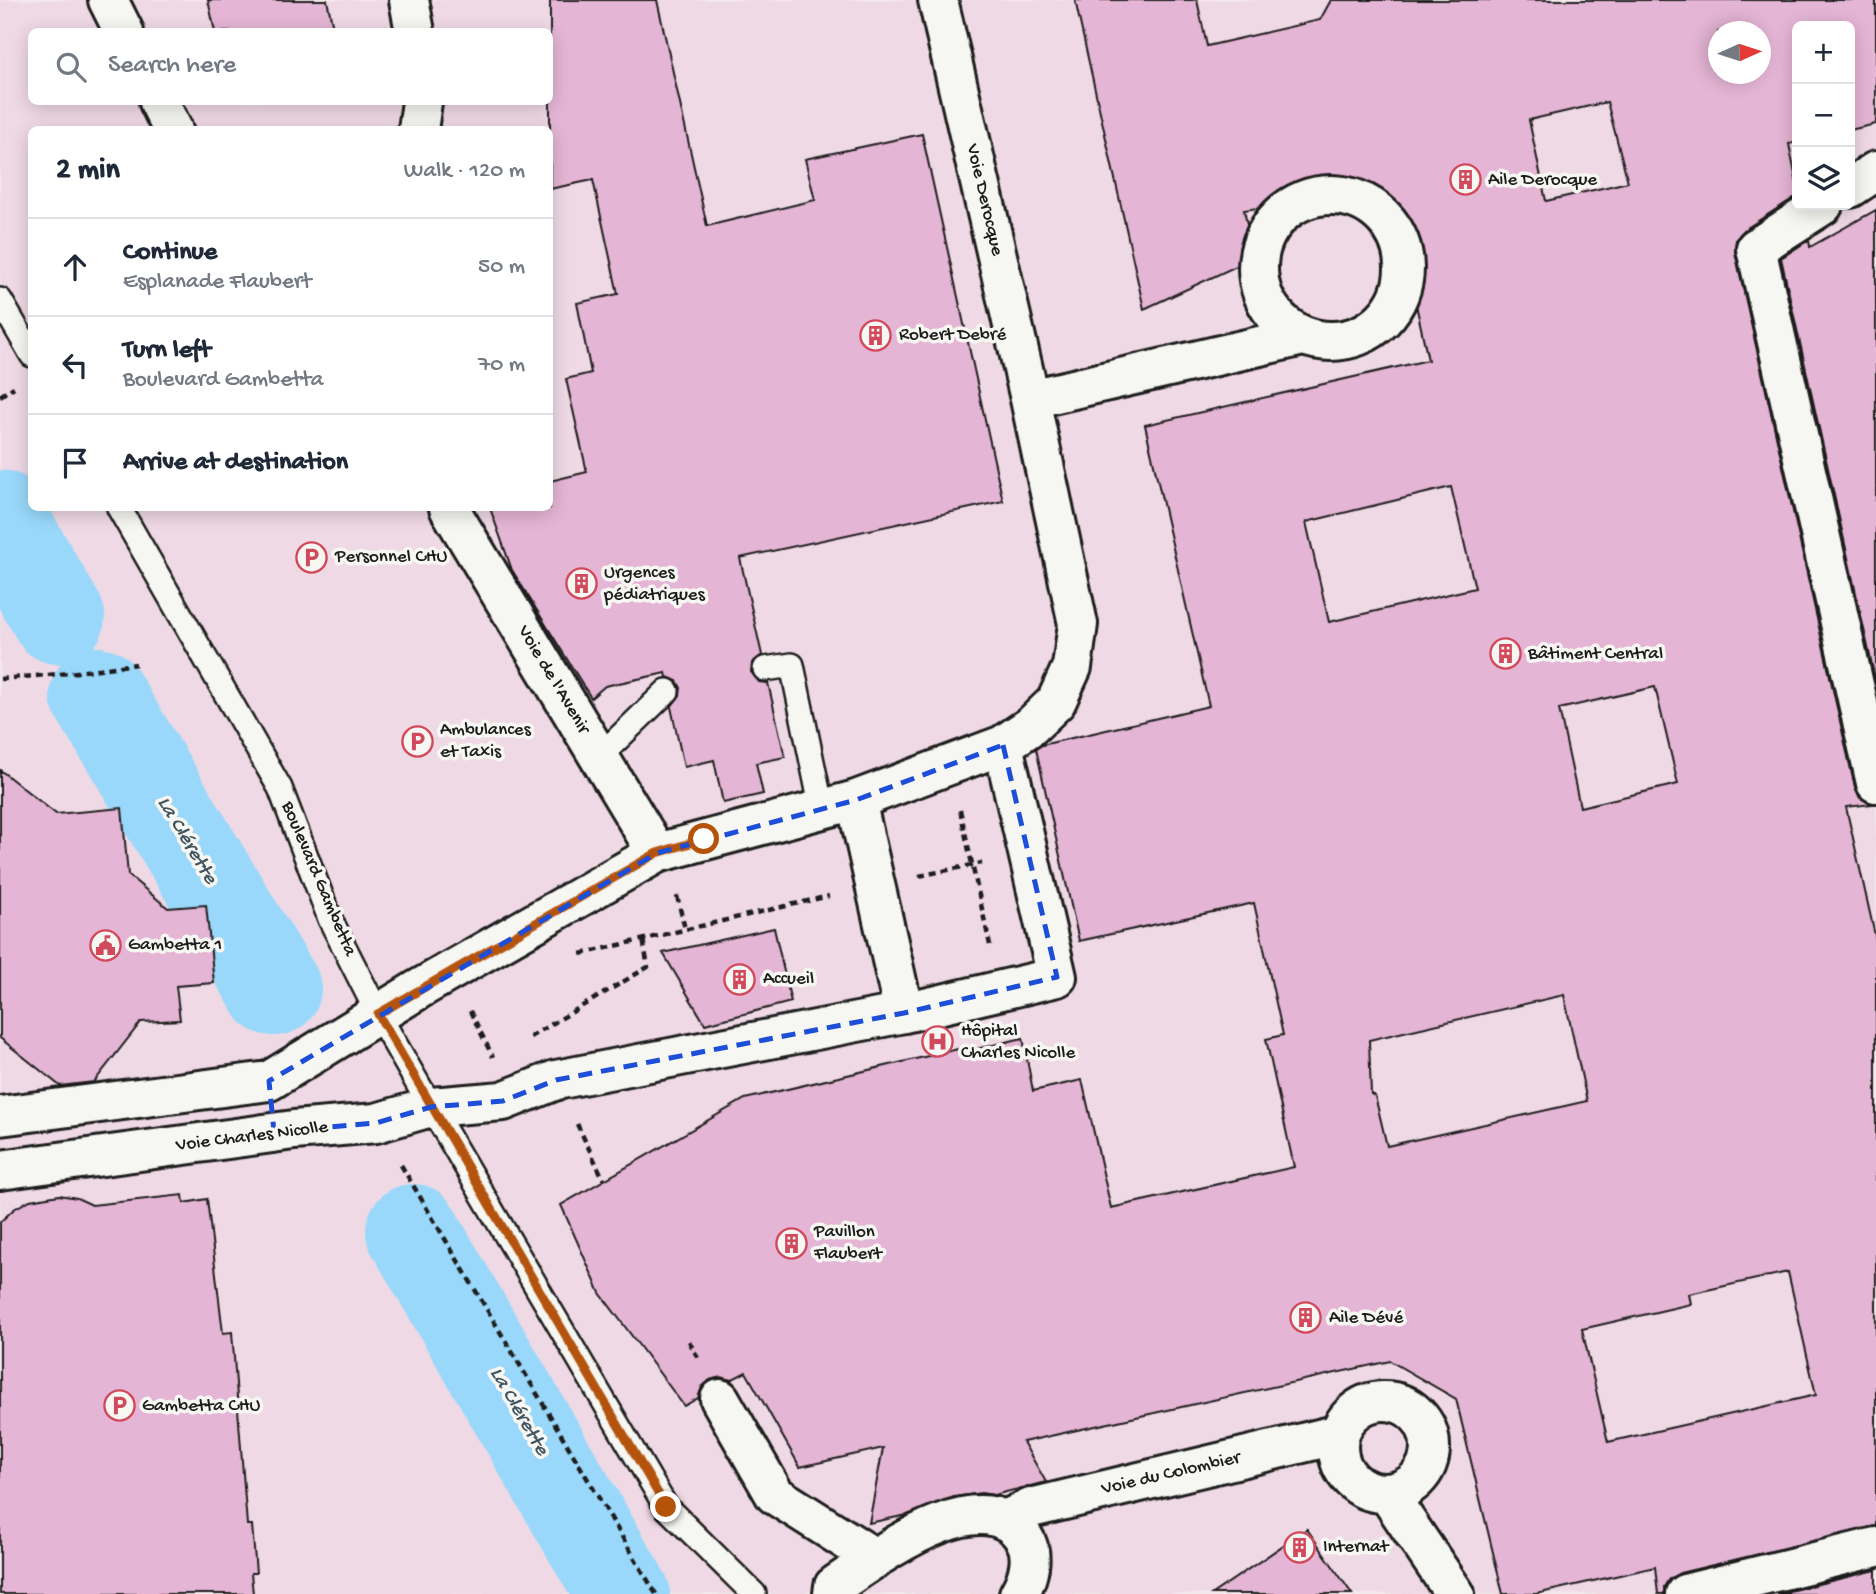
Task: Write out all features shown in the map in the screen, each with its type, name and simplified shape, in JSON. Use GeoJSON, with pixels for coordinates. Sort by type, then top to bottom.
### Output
{"type":"FeatureCollection","features":[{"type":"Feature","properties":{"kind":"street"},"geometry":{"type":"LineString","coordinates":[[108,0],[122,28]]}},
{"type":"Feature","properties":{"kind":"street"},"geometry":{"type":"LineString","coordinates":[[409,0],[414,28]]}},
{"type":"Feature","properties":{"kind":"street","name":"Voie Derocque"},"geometry":{"type":"LineString","coordinates":[[378,1014],[657,853],[839,805],[1003,745],[1031,726],[1056,702],[1072,667],[1077,624],[1030,399],[938,0]]}},
{"type":"Feature","properties":{"kind":"street"},"geometry":{"type":"LineString","coordinates":[[160,105],[171,126]]}},
{"type":"Feature","properties":{"kind":"street"},"geometry":{"type":"LineString","coordinates":[[419,126],[422,105]]}},
{"type":"Feature","properties":{"kind":"street"},"geometry":{"type":"LineString","coordinates":[[1855,185],[1876,171]]}},
{"type":"Feature","properties":{"kind":"street"},"geometry":{"type":"LineString","coordinates":[[1815,210],[1756,248],[1876,783]]}},
{"type":"Feature","properties":{"kind":"street"},"geometry":{"type":"LineString","coordinates":[[1030,399],[1303,336]]}},
{"type":"Feature","properties":{"kind":"street","name":"Voie de l'Avenir"},"geometry":{"type":"LineString","coordinates":[[451,511],[657,853]]}},
{"type":"Feature","properties":{"kind":"street","name":"Voie Charles Nicolle"},"geometry":{"type":"LineString","coordinates":[[0,1170],[274,1132],[376,1123],[431,1107],[503,1101],[556,1080],[904,1013],[1057,977],[1003,745]]}},
{"type":"Feature","properties":{"kind":"street"},"geometry":{"type":"LineString","coordinates":[[839,805],[874,886],[904,1013]]}},
{"type":"Feature","properties":{"kind":"street"},"geometry":{"type":"LineString","coordinates":[[0,1116],[269,1081],[378,1014]]}},
{"type":"Feature","properties":{"kind":"street"},"geometry":{"type":"LineString","coordinates":[[269,1081],[274,1132]]}},
{"type":"Feature","properties":{"kind":"street"},"geometry":{"type":"LineString","coordinates":[[720,1399],[775,1495],[876,1559]]}},
{"type":"Feature","properties":{"kind":"street"},"geometry":{"type":"LineString","coordinates":[[1387,1400],[1402,1404],[1415,1412],[1430,1439],[1430,1454],[1415,1481],[1402,1489],[1387,1493],[1372,1491],[1348,1476],[1341,1463],[1338,1448],[1340,1434],[1357,1409],[1371,1402],[1387,1400]]}},
{"type":"Feature","properties":{"kind":"street","name":"Voie du Colombier"},"geometry":{"type":"LineString","coordinates":[[1005,1520],[1031,1508],[1340,1434]]}},
{"type":"Feature","properties":{"kind":"street"},"geometry":{"type":"LineString","coordinates":[[1387,1493],[1455,1594]]}},
{"type":"Feature","properties":{"kind":"street"},"geometry":{"type":"LineString","coordinates":[[833,1594],[834,1586],[896,1544],[929,1527],[957,1518],[982,1515],[1005,1520],[1024,1539],[1030,1559],[1026,1583],[1019,1594]]}},
{"type":"Feature","properties":{"kind":"street"},"geometry":{"type":"LineString","coordinates":[[1685,1594],[1876,1548]]}},
{"type":"Feature","properties":{"kind":"lane"},"geometry":{"type":"LineString","coordinates":[[0,300],[28,348]]}},
{"type":"Feature","properties":{"kind":"lane","name":"Boulevard Gambetta"},"geometry":{"type":"LineString","coordinates":[[121,511],[280,788],[330,919],[378,1014],[431,1107],[666,1507],[754,1594]]}},
{"type":"Feature","properties":{"kind":"lane"},"geometry":{"type":"LineString","coordinates":[[765,669],[792,665],[839,805]]}},
{"type":"Feature","properties":{"kind":"lane"},"geometry":{"type":"LineString","coordinates":[[599,757],[667,691]]}},
{"type":"Feature","properties":{"kind":"path"},"geometry":{"type":"LineString","coordinates":[[0,679],[136,664]]}},
{"type":"Feature","properties":{"kind":"path"},"geometry":{"type":"LineString","coordinates":[[950,765],[1001,990]]}},
{"type":"Feature","properties":{"kind":"path"},"geometry":{"type":"LineString","coordinates":[[577,955],[874,886]]}},
{"type":"Feature","properties":{"kind":"path"},"geometry":{"type":"LineString","coordinates":[[529,1037],[648,967],[643,939]]}},
{"type":"Feature","properties":{"kind":"path"},"geometry":{"type":"LineString","coordinates":[[469,1009],[494,1058],[506,1051]]}},
{"type":"Feature","properties":{"kind":"path"},"geometry":{"type":"LineString","coordinates":[[556,1080],[604,1180]]}},
{"type":"Feature","properties":{"kind":"path"},"geometry":{"type":"LineString","coordinates":[[401,1164],[656,1594]]}},
{"type":"Feature","properties":{"kind":"highlighted area"},"geometry":{"type":"Polygon","coordinates":[[[1003,745],[1057,977],[904,1013],[556,1080],[503,1101],[431,1107],[376,1123],[274,1132],[269,1081],[657,853],[856,800],[1003,745]]]}},
{"type":"Feature","properties":{"kind":"shaded area","name":"Hôpital Charles Nicolle"},"geometry":{"type":"Polygon","coordinates":[[[0,0],[1876,0],[1876,1594],[840,1594],[825,1578],[805,1594],[0,1594],[0,0]]]}},
{"type":"Feature","properties":{"kind":"building"},"geometry":{"type":"Polygon","coordinates":[[[208,0],[327,0],[333,28],[214,28],[208,0]]]}},
{"type":"Feature","properties":{"kind":"building","name":"Robert Debré"},"geometry":{"type":"Polygon","coordinates":[[[550,0],[657,0],[707,226],[815,200],[805,159],[922,134],[1003,501],[740,558],[762,655],[752,663],[751,672],[759,682],[768,683],[785,757],[756,763],[763,794],[723,803],[714,760],[684,767],[671,707],[680,695],[681,688],[677,681],[667,677],[666,673],[605,686],[591,698],[512,570],[491,511],[553,511],[553,480],[587,472],[566,379],[591,373],[577,303],[618,294],[593,180],[553,188],[553,126],[550,126],[550,105],[553,105],[553,28],[550,28],[550,0]]]}},
{"type":"Feature","properties":{"kind":"building"},"geometry":{"type":"Polygon","coordinates":[[[1075,0],[1197,0],[1207,46],[1320,20],[1331,0],[1876,0],[1876,124],[1855,129],[1855,21],[1792,21],[1792,143],[1789,144],[1792,159],[1792,199],[1744,230],[1736,239],[1735,252],[1855,788],[1860,798],[1873,804],[1846,807],[1876,940],[1876,1526],[1680,1573],[1669,1579],[1664,1587],[1664,1594],[1658,1594],[1655,1567],[1536,1594],[1503,1594],[1456,1399],[1390,1361],[1023,1442],[1046,1482],[994,1495],[981,1493],[954,1497],[907,1515],[869,1523],[883,1448],[800,1467],[746,1372],[731,1380],[721,1377],[710,1380],[702,1387],[698,1398],[684,1406],[600,1293],[561,1205],[745,1099],[971,1046],[972,1050],[1023,1038],[1033,1091],[1082,1080],[1111,1208],[1294,1167],[1266,1039],[1283,1035],[1254,903],[1079,941],[1036,749],[1042,745],[1209,706],[1145,425],[1428,360],[1399,226],[1373,231],[1342,196],[1244,210],[1254,258],[1144,309],[1075,0]],[[1607,102],[1529,120],[1546,201],[1628,182],[1607,102]],[[1451,487],[1306,522],[1329,622],[1475,588],[1451,487]],[[1655,687],[1559,709],[1580,807],[1678,784],[1655,687]],[[1564,995],[1369,1040],[1371,1094],[1375,1096],[1387,1146],[1587,1101],[1564,995]],[[1788,1272],[1689,1294],[1691,1304],[1582,1329],[1608,1442],[1816,1395],[1788,1272]]]}},
{"type":"Feature","properties":{"kind":"building"},"geometry":{"type":"Polygon","coordinates":[[[1876,210],[1876,683],[1781,258],[1809,240],[1810,247],[1876,210]]]}},
{"type":"Feature","properties":{"kind":"building","name":"Gambetta 1"},"geometry":{"type":"Polygon","coordinates":[[[0,770],[56,814],[122,808],[128,875],[168,908],[206,905],[214,983],[176,986],[180,1020],[141,1022],[94,1082],[60,1086],[0,1038],[0,770]]]}},
{"type":"Feature","properties":{"kind":"building","name":"Accueil"},"geometry":{"type":"Polygon","coordinates":[[[774,928],[791,1002],[705,1024],[663,953],[774,928]]]}},
{"type":"Feature","properties":{"kind":"building","name":"Gambetta CHU"},"geometry":{"type":"Polygon","coordinates":[[[59,1195],[77,1198],[92,1205],[183,1195],[184,1203],[207,1199],[223,1333],[232,1332],[247,1525],[252,1525],[256,1573],[251,1573],[253,1594],[0,1594],[0,1222],[14,1209],[30,1200],[59,1195]]]}},
{"type":"Feature","properties":{"kind":"building","name":"Internat"},"geometry":{"type":"Polygon","coordinates":[[[1307,1529],[1352,1594],[1212,1594],[1307,1529]]]}},
{"type":"Feature","properties":{"kind":"building"},"geometry":{"type":"Polygon","coordinates":[[[1876,1570],[1876,1594],[1777,1594],[1876,1570]]]}},
{"type":"Feature","properties":{"kind":"waterway","name":"La Clérette"},"geometry":{"type":"LineString","coordinates":[[0,517],[58,617]]}},
{"type":"Feature","properties":{"kind":"waterway","name":"La Clérette"},"geometry":{"type":"LineString","coordinates":[[97,694],[274,989]]}},
{"type":"Feature","properties":{"kind":"waterway","name":"La Clérette"},"geometry":{"type":"LineString","coordinates":[[413,1231],[623,1594]]}},
{"type":"Feature","properties":{"kind":"place","name":"Aile Derocque"},"geometry":{"type":"Point","coordinates":[1465,180]}},
{"type":"Feature","properties":{"kind":"place","name":"Robert Debré"},"geometry":{"type":"Point","coordinates":[876,335]}},
{"type":"Feature","properties":{"kind":"place","name":"Personnel CHU"},"geometry":{"type":"Point","coordinates":[312,557]}},
{"type":"Feature","properties":{"kind":"place","name":"Urgences pédiatriques"},"geometry":{"type":"Point","coordinates":[581,584]}},
{"type":"Feature","properties":{"kind":"place","name":"Bâtiment Central"},"geometry":{"type":"Point","coordinates":[1505,654]}},
{"type":"Feature","properties":{"kind":"place","name":"Ambulances et Taxis"},"geometry":{"type":"Point","coordinates":[417,741]}},
{"type":"Feature","properties":{"kind":"place","name":"Gambetta 1"},"geometry":{"type":"Point","coordinates":[105,945]}},
{"type":"Feature","properties":{"kind":"place","name":"Accueil"},"geometry":{"type":"Point","coordinates":[740,979]}},
{"type":"Feature","properties":{"kind":"place","name":"Hôpital Charles Nicolle"},"geometry":{"type":"Point","coordinates":[938,1042]}},
{"type":"Feature","properties":{"kind":"place","name":"Pavillon Flaubert"},"geometry":{"type":"Point","coordinates":[791,1243]}},
{"type":"Feature","properties":{"kind":"place","name":"Aile Dévé"},"geometry":{"type":"Point","coordinates":[1306,1318]}},
{"type":"Feature","properties":{"kind":"place","name":"Gambetta CHU"},"geometry":{"type":"Point","coordinates":[119,1406]}},
{"type":"Feature","properties":{"kind":"place","name":"Internat"},"geometry":{"type":"Point","coordinates":[1300,1547]}},
{"type":"Feature","properties":{"kind":"route"},"geometry":{"type":"LineString","coordinates":[[666,1507],[378,1014],[657,853],[704,839]]}}]}
